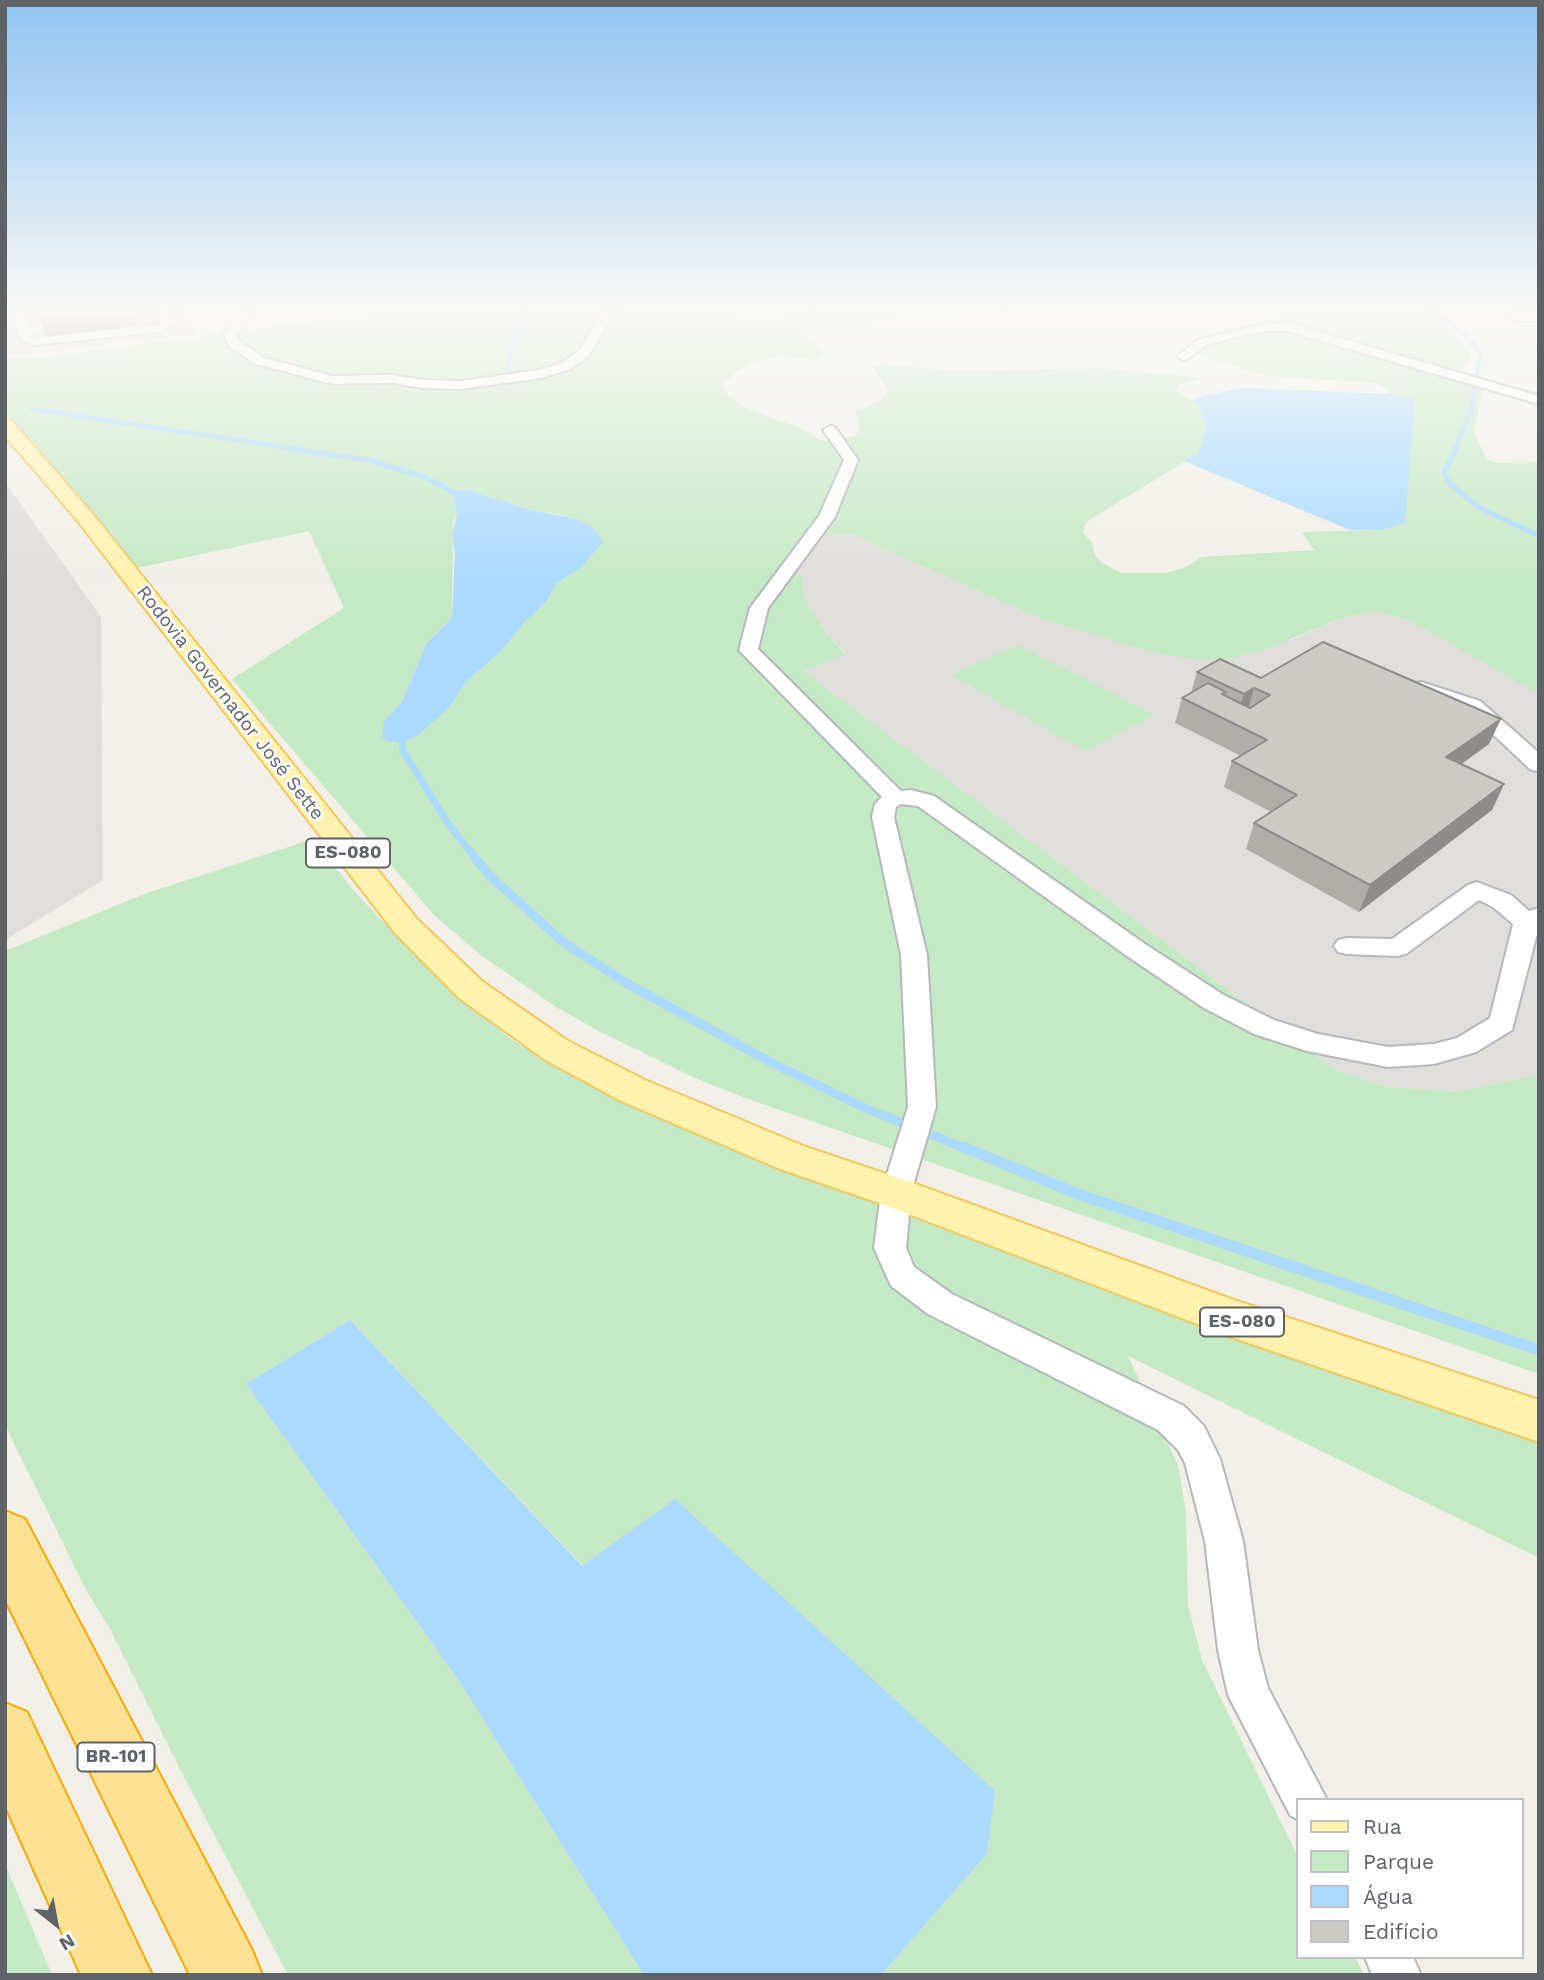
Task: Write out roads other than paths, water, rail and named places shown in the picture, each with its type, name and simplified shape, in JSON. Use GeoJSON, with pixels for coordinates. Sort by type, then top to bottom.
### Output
{"type":"FeatureCollection","features":[{"type":"Feature","properties":{"kind":"highway","name":"BR-101"},"geometry":{"type":"LineString","coordinates":[[5,1539],[228,1975]]}},
{"type":"Feature","properties":{"kind":"highway"},"geometry":{"type":"LineString","coordinates":[[5,1734],[117,1975]]}},
{"type":"Feature","properties":{"kind":"main road","name":"Rodovia Governador José Sette"},"geometry":{"type":"LineString","coordinates":[[5,424],[84,516],[406,926],[471,989],[556,1050],[632,1090],[793,1158],[896,1193],[1234,1319],[1539,1421]]}},
{"type":"Feature","properties":{"kind":"street"},"geometry":{"type":"LineString","coordinates":[[1401,682],[1473,705],[1539,765]]}},
{"type":"Feature","properties":{"kind":"street"},"geometry":{"type":"LineString","coordinates":[[915,1130],[922,1107],[914,955],[883,817],[886,804],[896,798],[911,797],[926,801],[1136,950],[1213,1001],[1264,1027],[1317,1044],[1388,1057],[1434,1054],[1466,1045],[1502,1023],[1532,919],[1477,890],[1397,948],[1347,946]]}},
{"type":"Feature","properties":{"kind":"street"},"geometry":{"type":"LineString","coordinates":[[896,1193],[890,1248],[902,1276],[940,1304],[1171,1418],[1191,1438],[1202,1459],[1224,1541],[1238,1650],[1250,1695],[1304,1798]]}},
{"type":"Feature","properties":{"kind":"street"},"geometry":{"type":"LineString","coordinates":[[1389,1959],[1397,1975]]}},
{"type":"Feature","properties":{"kind":"lane"},"geometry":{"type":"LineString","coordinates":[[830,430],[850,460],[827,517],[758,608],[748,650],[896,798]]}},
{"type":"Feature","properties":{"kind":"lane"},"geometry":{"type":"LineString","coordinates":[[896,1193],[915,1130]]}},
{"type":"Feature","properties":{"kind":"water"},"geometry":{"type":"Polygon","coordinates":[[[1415,400],[1405,523],[1382,530],[1350,530],[1184,461],[1197,454],[1207,426],[1197,404],[1191,401],[1415,400]]]}},
{"type":"Feature","properties":{"kind":"water"},"geometry":{"type":"Polygon","coordinates":[[[468,490],[528,509],[580,520],[593,528],[603,542],[582,567],[556,584],[546,602],[502,650],[466,682],[449,708],[418,735],[404,742],[389,742],[382,737],[384,721],[402,702],[426,644],[452,618],[455,553],[452,534],[457,515],[453,496],[457,491],[468,490]]]}},
{"type":"Feature","properties":{"kind":"water"},"geometry":{"type":"Polygon","coordinates":[[[350,1320],[582,1566],[675,1499],[995,1791],[987,1854],[881,1975],[644,1975],[457,1678],[246,1384],[350,1320]]]}},
{"type":"Feature","properties":{"kind":"waterway"},"geometry":{"type":"LineString","coordinates":[[1455,450],[1473,399]]}},
{"type":"Feature","properties":{"kind":"waterway"},"geometry":{"type":"LineString","coordinates":[[31,409],[304,450]]}},
{"type":"Feature","properties":{"kind":"waterway"},"geometry":{"type":"LineString","coordinates":[[292,449],[368,460],[424,477],[465,498]]}},
{"type":"Feature","properties":{"kind":"waterway"},"geometry":{"type":"LineString","coordinates":[[1456,449],[1444,472],[1448,482],[1478,507],[1539,536]]}},
{"type":"Feature","properties":{"kind":"waterway"},"geometry":{"type":"LineString","coordinates":[[407,732],[402,740],[403,751],[449,825],[477,860]]}},
{"type":"Feature","properties":{"kind":"waterway"},"geometry":{"type":"LineString","coordinates":[[475,858],[490,876],[563,942],[628,984],[770,1062],[865,1108],[967,1149]]}},
{"type":"Feature","properties":{"kind":"waterway"},"geometry":{"type":"LineString","coordinates":[[963,1147],[1078,1194],[1539,1350]]}}]}
